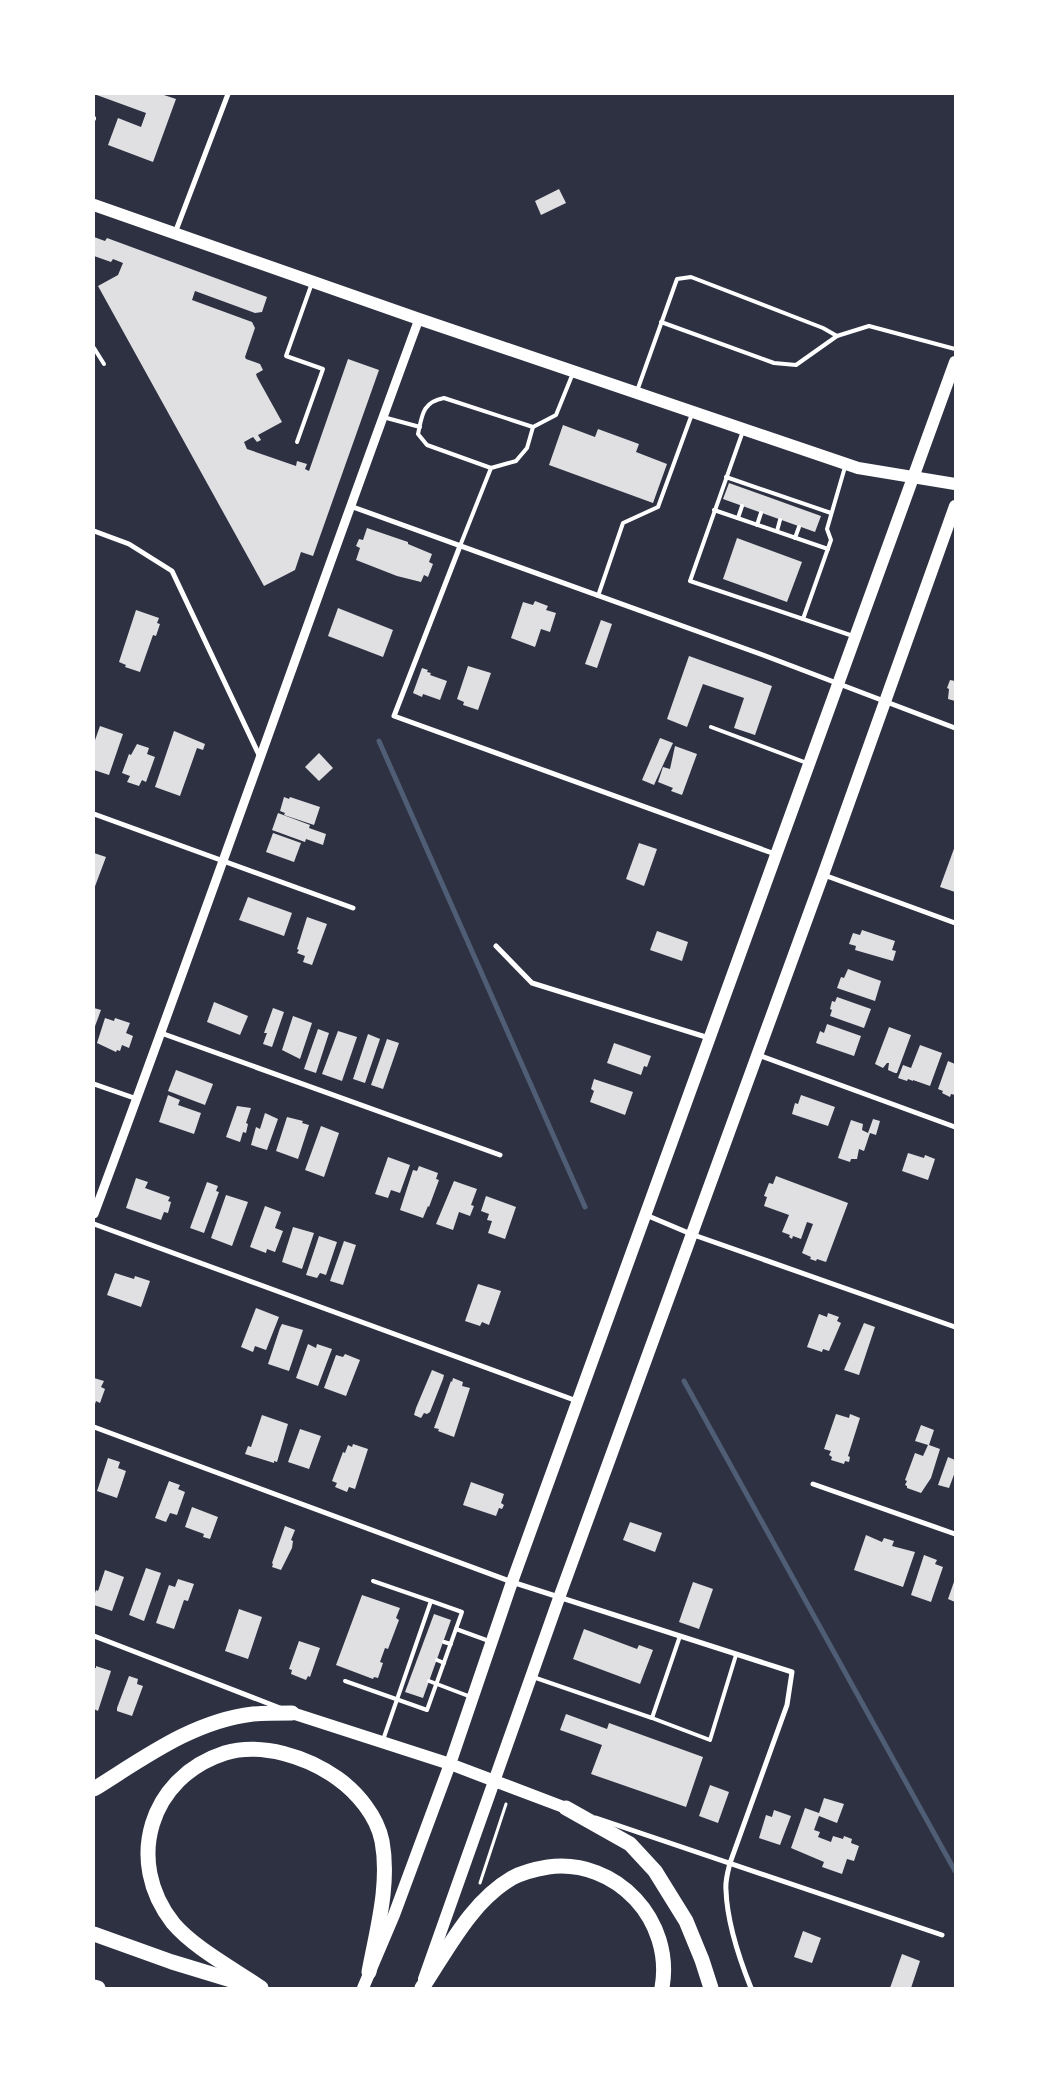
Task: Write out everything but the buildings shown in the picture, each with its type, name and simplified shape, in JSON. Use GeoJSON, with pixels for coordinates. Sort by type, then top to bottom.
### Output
{"type":"FeatureCollection","features":[{"type":"Feature","properties":{"kind":"highway"},"geometry":{"type":"LineString","coordinates":[[94,1789],[154,1751],[194,1730],[213,1723],[253,1714],[292,1713]]}},
{"type":"Feature","properties":{"kind":"highway"},"geometry":{"type":"LineString","coordinates":[[261,1988],[204,1950],[174,1924],[158,1900],[149,1873],[147,1859],[148,1842],[156,1811],[163,1799],[183,1775],[198,1765],[227,1752],[262,1750],[308,1761],[341,1780],[366,1806],[382,1840],[384,1870],[383,1900],[369,1972]]}},
{"type":"Feature","properties":{"kind":"highway"},"geometry":{"type":"LineString","coordinates":[[566,1808],[630,1844],[655,1871],[686,1922],[702,1960],[711,1988]]}},
{"type":"Feature","properties":{"kind":"highway"},"geometry":{"type":"LineString","coordinates":[[421,1988],[478,1905],[514,1877],[537,1869],[562,1866],[581,1868],[602,1874],[625,1889],[642,1906],[657,1932],[663,1955],[662,1988]]}},
{"type":"Feature","properties":{"kind":"highway"},"geometry":{"type":"LineString","coordinates":[[94,1934],[172,1962],[257,1988]]}},
{"type":"Feature","properties":{"kind":"highway"},"geometry":{"type":"LineString","coordinates":[[94,1987],[98,1988]]}},
{"type":"Feature","properties":{"kind":"main road"},"geometry":{"type":"LineString","coordinates":[[94,205],[419,319],[858,468],[955,484]]}},
{"type":"Feature","properties":{"kind":"main road"},"geometry":{"type":"LineString","coordinates":[[363,1988],[394,1915],[450,1764],[512,1582],[955,362]]}},
{"type":"Feature","properties":{"kind":"main road"},"geometry":{"type":"LineString","coordinates":[[421,1988],[559,1598],[955,506]]}},
{"type":"Feature","properties":{"kind":"main road"},"geometry":{"type":"LineString","coordinates":[[292,1713],[450,1764],[566,1808]]}},
{"type":"Feature","properties":{"kind":"street"},"geometry":{"type":"LineString","coordinates":[[175,233],[228,94]]}},
{"type":"Feature","properties":{"kind":"street"},"geometry":{"type":"LineString","coordinates":[[94,1214],[162,1033],[350,506],[419,319]]}},
{"type":"Feature","properties":{"kind":"street"},"geometry":{"type":"LineString","coordinates":[[350,506],[838,683],[955,728]]}},
{"type":"Feature","properties":{"kind":"street"},"geometry":{"type":"LineString","coordinates":[[94,531],[129,544],[172,571],[260,757]]}},
{"type":"Feature","properties":{"kind":"street"},"geometry":{"type":"LineString","coordinates":[[460,546],[394,716],[776,855]]}},
{"type":"Feature","properties":{"kind":"street"},"geometry":{"type":"LineString","coordinates":[[94,814],[354,908]]}},
{"type":"Feature","properties":{"kind":"street"},"geometry":{"type":"LineString","coordinates":[[823,874],[955,923]]}},
{"type":"Feature","properties":{"kind":"street"},"geometry":{"type":"LineString","coordinates":[[496,946],[532,983],[709,1038]]}},
{"type":"Feature","properties":{"kind":"street"},"geometry":{"type":"LineString","coordinates":[[162,1033],[500,1155]]}},
{"type":"Feature","properties":{"kind":"street"},"geometry":{"type":"LineString","coordinates":[[757,1055],[955,1127]]}},
{"type":"Feature","properties":{"kind":"street"},"geometry":{"type":"LineString","coordinates":[[94,1084],[137,1099]]}},
{"type":"Feature","properties":{"kind":"street"},"geometry":{"type":"LineString","coordinates":[[645,1214],[691,1234],[955,1327]]}},
{"type":"Feature","properties":{"kind":"street"},"geometry":{"type":"LineString","coordinates":[[94,1224],[578,1402]]}},
{"type":"Feature","properties":{"kind":"street"},"geometry":{"type":"LineString","coordinates":[[94,1427],[512,1582],[792,1672],[787,1705],[730,1863],[726,1889],[729,1916],[751,1988]]}},
{"type":"Feature","properties":{"kind":"street"},"geometry":{"type":"LineString","coordinates":[[813,1484],[955,1534]]}},
{"type":"Feature","properties":{"kind":"street"},"geometry":{"type":"LineString","coordinates":[[94,1636],[292,1713]]}},
{"type":"Feature","properties":{"kind":"street"},"geometry":{"type":"LineString","coordinates":[[566,1808],[942,1935]]}},
{"type":"Feature","properties":{"kind":"lane"},"geometry":{"type":"LineString","coordinates":[[636,393],[676,280],[691,277],[823,328],[837,336]]}},
{"type":"Feature","properties":{"kind":"lane"},"geometry":{"type":"LineString","coordinates":[[297,442],[323,369],[286,356],[313,281]]}},
{"type":"Feature","properties":{"kind":"lane"},"geometry":{"type":"LineString","coordinates":[[661,322],[774,363],[796,364],[837,336],[869,326],[955,349]]}},
{"type":"Feature","properties":{"kind":"lane"},"geometry":{"type":"LineString","coordinates":[[94,348],[104,364]]}},
{"type":"Feature","properties":{"kind":"lane"},"geometry":{"type":"LineString","coordinates":[[534,427],[444,398],[435,400],[423,411],[418,434],[426,445],[491,468],[516,461],[527,448],[534,427],[556,415],[573,371]]}},
{"type":"Feature","properties":{"kind":"lane"},"geometry":{"type":"LineString","coordinates":[[598,596],[623,523],[658,507],[692,412]]}},
{"type":"Feature","properties":{"kind":"lane"},"geometry":{"type":"LineString","coordinates":[[383,417],[420,427]]}},
{"type":"Feature","properties":{"kind":"lane"},"geometry":{"type":"LineString","coordinates":[[744,429],[690,581],[855,636]]}},
{"type":"Feature","properties":{"kind":"lane"},"geometry":{"type":"LineString","coordinates":[[803,619],[831,540],[827,528],[846,464]]}},
{"type":"Feature","properties":{"kind":"lane"},"geometry":{"type":"LineString","coordinates":[[460,546],[491,468]]}},
{"type":"Feature","properties":{"kind":"lane"},"geometry":{"type":"LineString","coordinates":[[726,477],[768,494],[788,498],[831,513]]}},
{"type":"Feature","properties":{"kind":"lane"},"geometry":{"type":"LineString","coordinates":[[786,503],[788,498]]}},
{"type":"Feature","properties":{"kind":"lane"},"geometry":{"type":"LineString","coordinates":[[805,510],[807,504]]}},
{"type":"Feature","properties":{"kind":"lane"},"geometry":{"type":"LineString","coordinates":[[738,518],[742,506]]}},
{"type":"Feature","properties":{"kind":"lane"},"geometry":{"type":"LineString","coordinates":[[714,510],[828,549]]}},
{"type":"Feature","properties":{"kind":"lane"},"geometry":{"type":"LineString","coordinates":[[757,525],[761,513]]}},
{"type":"Feature","properties":{"kind":"lane"},"geometry":{"type":"LineString","coordinates":[[777,532],[780,520]]}},
{"type":"Feature","properties":{"kind":"lane"},"geometry":{"type":"LineString","coordinates":[[795,538],[800,527]]}},
{"type":"Feature","properties":{"kind":"lane"},"geometry":{"type":"LineString","coordinates":[[711,727],[809,764]]}},
{"type":"Feature","properties":{"kind":"lane"},"geometry":{"type":"LineString","coordinates":[[345,1681],[427,1710],[462,1612],[373,1581]]}},
{"type":"Feature","properties":{"kind":"lane"},"geometry":{"type":"LineString","coordinates":[[382,1742],[432,1601]]}},
{"type":"Feature","properties":{"kind":"lane"},"geometry":{"type":"LineString","coordinates":[[456,1628],[492,1642]]}},
{"type":"Feature","properties":{"kind":"lane"},"geometry":{"type":"LineString","coordinates":[[420,1633],[426,1635]]}},
{"type":"Feature","properties":{"kind":"lane"},"geometry":{"type":"LineString","coordinates":[[652,1718],[680,1636]]}},
{"type":"Feature","properties":{"kind":"lane"},"geometry":{"type":"LineString","coordinates":[[444,1642],[451,1644]]}},
{"type":"Feature","properties":{"kind":"lane"},"geometry":{"type":"LineString","coordinates":[[414,1652],[419,1654]]}},
{"type":"Feature","properties":{"kind":"lane"},"geometry":{"type":"LineString","coordinates":[[531,1676],[710,1740],[736,1655]]}},
{"type":"Feature","properties":{"kind":"lane"},"geometry":{"type":"LineString","coordinates":[[437,1660],[444,1663]]}},
{"type":"Feature","properties":{"kind":"lane"},"geometry":{"type":"LineString","coordinates":[[406,1673],[412,1675]]}},
{"type":"Feature","properties":{"kind":"lane"},"geometry":{"type":"LineString","coordinates":[[429,1681],[473,1698]]}},
{"type":"Feature","properties":{"kind":"path"},"geometry":{"type":"LineString","coordinates":[[479,1886],[506,1804]]}},
{"type":"Feature","properties":{"kind":"waterway"},"geometry":{"type":"LineString","coordinates":[[379,741],[585,1207]]}},
{"type":"Feature","properties":{"kind":"waterway"},"geometry":{"type":"LineString","coordinates":[[684,1381],[955,1871]]}}]}
